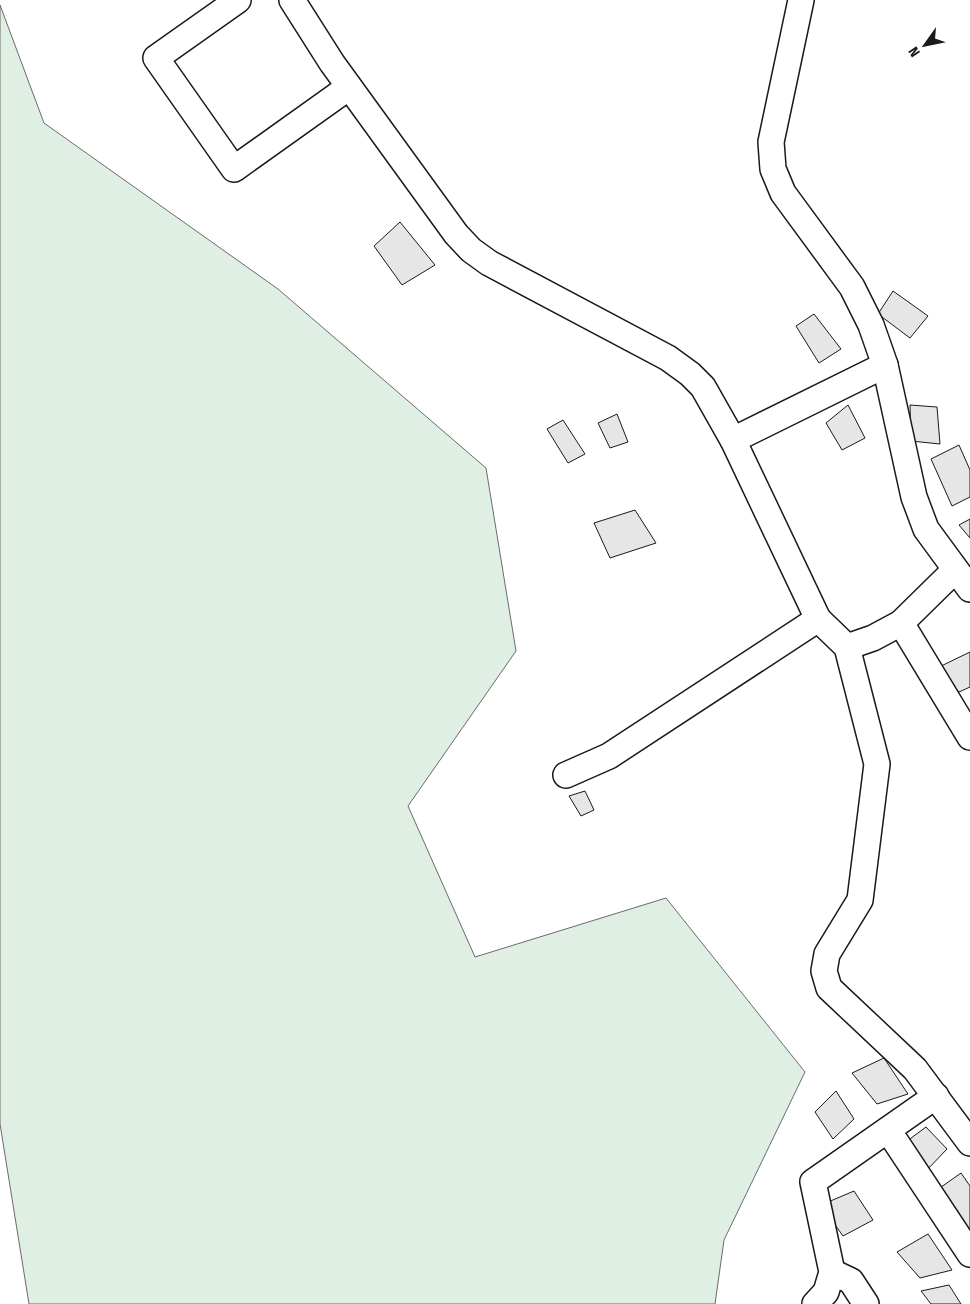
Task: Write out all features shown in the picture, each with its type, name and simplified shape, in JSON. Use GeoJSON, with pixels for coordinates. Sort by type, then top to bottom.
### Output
{"type":"FeatureCollection","features":[{"type":"Feature","properties":{"kind":"street"},"geometry":{"type":"LineString","coordinates":[[238,0],[156,58],[234,169],[349,87]]}},
{"type":"Feature","properties":{"kind":"street"},"geometry":{"type":"LineString","coordinates":[[292,0],[349,87],[456,234],[471,250],[489,264],[668,358],[690,374],[703,387],[733,440],[818,619],[847,647],[877,764],[860,900],[827,954],[824,971],[829,988],[846,1006],[916,1069],[970,1143]]}},
{"type":"Feature","properties":{"kind":"street"},"geometry":{"type":"LineString","coordinates":[[801,0],[771,142],[773,169],[783,193],[852,287],[871,325],[885,365],[914,497],[926,529],[970,589]]}},
{"type":"Feature","properties":{"kind":"street"},"geometry":{"type":"LineString","coordinates":[[733,440],[885,365]]}},
{"type":"Feature","properties":{"kind":"street"},"geometry":{"type":"LineString","coordinates":[[847,647],[873,638],[901,623],[955,570]]}},
{"type":"Feature","properties":{"kind":"street"},"geometry":{"type":"LineString","coordinates":[[566,775],[609,756],[818,619]]}},
{"type":"Feature","properties":{"kind":"street"},"geometry":{"type":"LineString","coordinates":[[901,623],[970,737]]}},
{"type":"Feature","properties":{"kind":"street"},"geometry":{"type":"LineString","coordinates":[[815,1304],[826,1292],[832,1272],[813,1182],[936,1096]]}},
{"type":"Feature","properties":{"kind":"street"},"geometry":{"type":"LineString","coordinates":[[888,1130],[970,1254]]}},
{"type":"Feature","properties":{"kind":"street"},"geometry":{"type":"LineString","coordinates":[[832,1272],[851,1281],[866,1304]]}},
{"type":"Feature","properties":{"kind":"green space"},"geometry":{"type":"Polygon","coordinates":[[[0,5],[44,123],[278,289],[486,468],[516,651],[408,806],[475,957],[666,898],[805,1072],[724,1240],[715,1304],[29,1304],[0,1124],[0,5]]]}},
{"type":"Feature","properties":{"kind":"building"},"geometry":{"type":"Polygon","coordinates":[[[400,222],[435,265],[402,285],[374,246],[400,222]]]}},
{"type":"Feature","properties":{"kind":"building"},"geometry":{"type":"Polygon","coordinates":[[[893,291],[928,316],[910,338],[878,314],[893,291]]]}},
{"type":"Feature","properties":{"kind":"building"},"geometry":{"type":"Polygon","coordinates":[[[814,314],[841,349],[819,363],[796,326],[814,314]]]}},
{"type":"Feature","properties":{"kind":"building"},"geometry":{"type":"Polygon","coordinates":[[[848,405],[865,438],[842,450],[826,423],[848,405]]]}},
{"type":"Feature","properties":{"kind":"building"},"geometry":{"type":"Polygon","coordinates":[[[910,405],[937,407],[940,444],[911,441],[910,405]]]}},
{"type":"Feature","properties":{"kind":"building"},"geometry":{"type":"Polygon","coordinates":[[[617,414],[628,442],[610,448],[598,423],[617,414]]]}},
{"type":"Feature","properties":{"kind":"building"},"geometry":{"type":"Polygon","coordinates":[[[563,420],[585,454],[568,463],[547,429],[563,420]]]}},
{"type":"Feature","properties":{"kind":"building"},"geometry":{"type":"Polygon","coordinates":[[[959,445],[970,470],[970,497],[952,506],[931,459],[959,445]]]}},
{"type":"Feature","properties":{"kind":"building"},"geometry":{"type":"Polygon","coordinates":[[[635,510],[656,543],[610,558],[594,523],[635,510]]]}},
{"type":"Feature","properties":{"kind":"building"},"geometry":{"type":"Polygon","coordinates":[[[970,519],[970,538],[959,525],[970,519]]]}},
{"type":"Feature","properties":{"kind":"building"},"geometry":{"type":"Polygon","coordinates":[[[970,652],[970,687],[959,692],[937,668],[970,652]]]}},
{"type":"Feature","properties":{"kind":"building"},"geometry":{"type":"Polygon","coordinates":[[[585,791],[594,810],[581,816],[569,796],[585,791]]]}},
{"type":"Feature","properties":{"kind":"building"},"geometry":{"type":"Polygon","coordinates":[[[884,1058],[908,1094],[877,1104],[852,1073],[884,1058]]]}},
{"type":"Feature","properties":{"kind":"building"},"geometry":{"type":"Polygon","coordinates":[[[836,1091],[854,1119],[833,1139],[815,1112],[836,1091]]]}},
{"type":"Feature","properties":{"kind":"building"},"geometry":{"type":"Polygon","coordinates":[[[926,1127],[947,1149],[926,1171],[903,1144],[926,1127]]]}},
{"type":"Feature","properties":{"kind":"building"},"geometry":{"type":"Polygon","coordinates":[[[961,1173],[970,1186],[970,1230],[965,1233],[937,1190],[961,1173]]]}},
{"type":"Feature","properties":{"kind":"building"},"geometry":{"type":"Polygon","coordinates":[[[854,1191],[873,1220],[843,1236],[821,1205],[854,1191]]]}},
{"type":"Feature","properties":{"kind":"building"},"geometry":{"type":"Polygon","coordinates":[[[928,1234],[952,1270],[920,1278],[897,1252],[928,1234]]]}},
{"type":"Feature","properties":{"kind":"building"},"geometry":{"type":"Polygon","coordinates":[[[949,1285],[961,1304],[931,1304],[921,1291],[949,1285]]]}}]}
